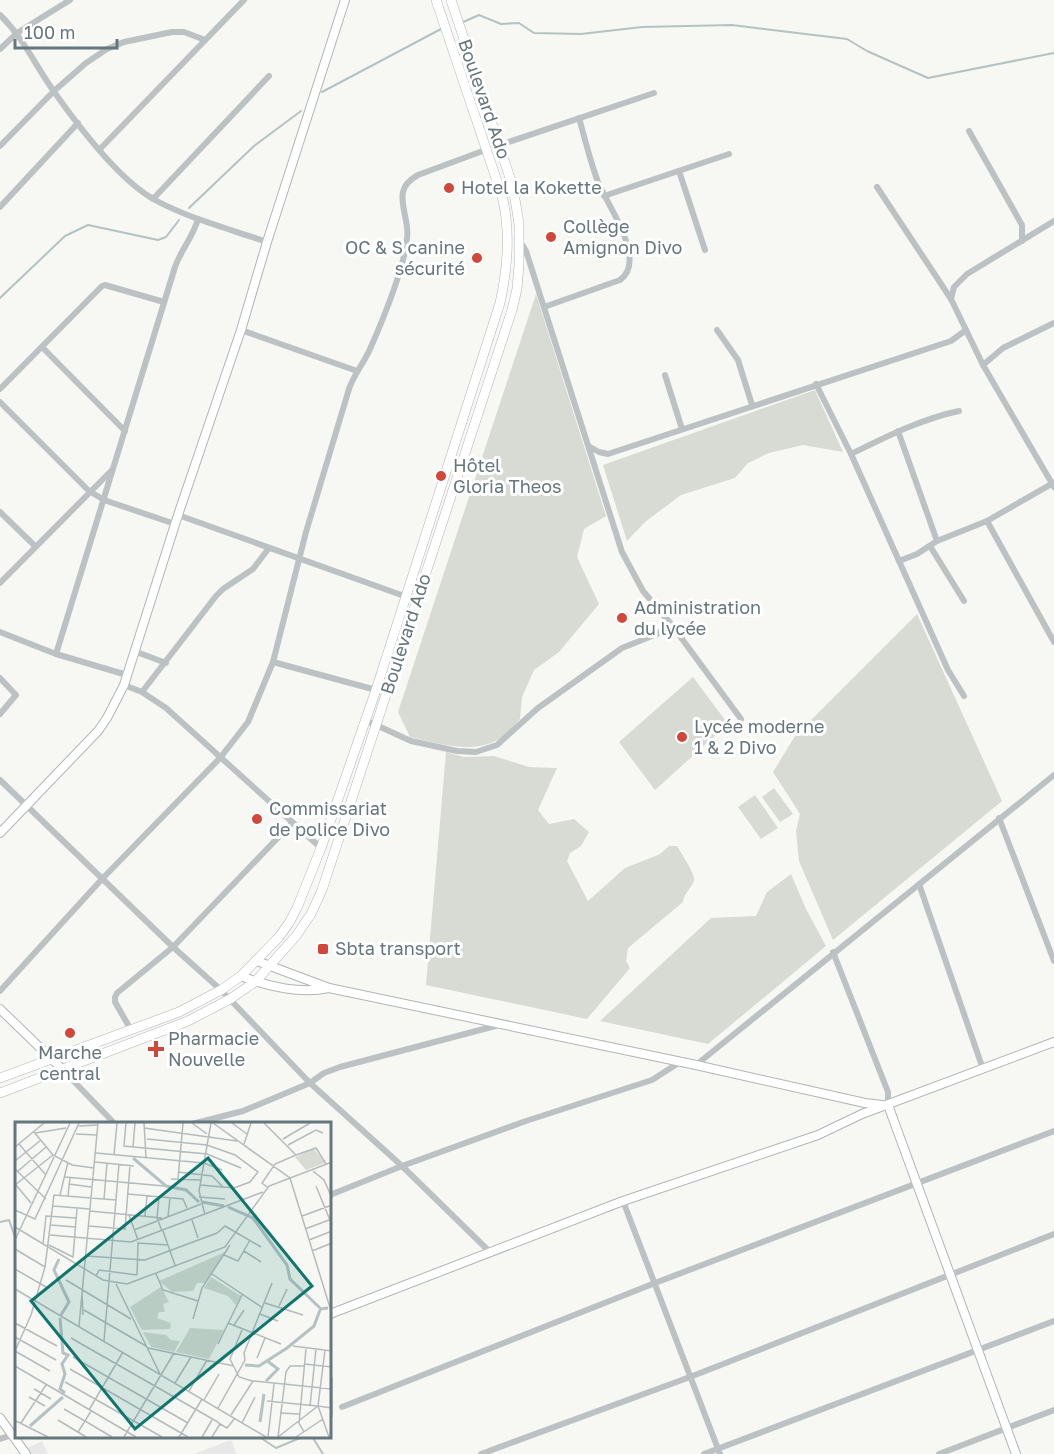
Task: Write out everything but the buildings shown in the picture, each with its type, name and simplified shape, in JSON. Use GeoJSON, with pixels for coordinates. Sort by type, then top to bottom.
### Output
{"type":"FeatureCollection","features":[{"type":"Feature","properties":{"kind":"main road","name":"Boulevard Ado"},"geometry":{"type":"LineString","coordinates":[[0,1078],[179,1012],[242,976],[279,937],[293,916],[321,848],[407,597],[497,314],[507,272],[507,214],[488,149],[436,0]]}},
{"type":"Feature","properties":{"kind":"main road","name":"Boulevard Ado"},"geometry":{"type":"LineString","coordinates":[[0,1093],[188,1021],[230,999],[255,982],[296,936],[311,914],[322,890],[517,289],[519,224],[513,187],[451,0]]}},
{"type":"Feature","properties":{"kind":"street"},"geometry":{"type":"LineString","coordinates":[[0,49],[17,33],[70,0]]}},
{"type":"Feature","properties":{"kind":"street"},"geometry":{"type":"LineString","coordinates":[[100,149],[244,0]]}},
{"type":"Feature","properties":{"kind":"street"},"geometry":{"type":"LineString","coordinates":[[0,833],[98,731],[108,718],[124,685],[178,514],[241,330],[345,0]]}},
{"type":"Feature","properties":{"kind":"street"},"geometry":{"type":"LineString","coordinates":[[0,15],[17,33],[54,92],[123,174],[153,199],[198,219],[267,242]]}},
{"type":"Feature","properties":{"kind":"street"},"geometry":{"type":"LineString","coordinates":[[0,146],[54,92],[96,56],[123,42],[179,31],[205,40]]}},
{"type":"Feature","properties":{"kind":"street"},"geometry":{"type":"LineString","coordinates":[[153,199],[269,76]]}},
{"type":"Feature","properties":{"kind":"street"},"geometry":{"type":"LineString","coordinates":[[0,991],[102,879],[220,758],[248,722],[273,662],[349,389],[370,349],[405,254],[408,232],[402,195],[404,186],[418,175],[654,93]]}},
{"type":"Feature","properties":{"kind":"street"},"geometry":{"type":"LineString","coordinates":[[544,307],[620,280],[625,277],[629,264],[629,253],[621,230],[598,182],[579,118]]}},
{"type":"Feature","properties":{"kind":"street"},"geometry":{"type":"LineString","coordinates":[[0,207],[78,123]]}},
{"type":"Feature","properties":{"kind":"street"},"geometry":{"type":"LineString","coordinates":[[969,131],[1022,225],[1022,241]]}},
{"type":"Feature","properties":{"kind":"street"},"geometry":{"type":"LineString","coordinates":[[604,196],[729,154]]}},
{"type":"Feature","properties":{"kind":"street"},"geometry":{"type":"LineString","coordinates":[[679,171],[705,250]]}},
{"type":"Feature","properties":{"kind":"street"},"geometry":{"type":"LineString","coordinates":[[878,187],[951,298],[983,365],[1053,484],[987,521],[937,541],[917,554],[899,561]]}},
{"type":"Feature","properties":{"kind":"street"},"geometry":{"type":"LineString","coordinates":[[56,654],[179,256],[193,235],[198,219]]}},
{"type":"Feature","properties":{"kind":"street"},"geometry":{"type":"LineString","coordinates":[[951,298],[954,286],[967,274],[1054,221]]}},
{"type":"Feature","properties":{"kind":"street"},"geometry":{"type":"LineString","coordinates":[[519,240],[526,251],[622,552],[643,591],[671,624],[741,719]]}},
{"type":"Feature","properties":{"kind":"street"},"geometry":{"type":"LineString","coordinates":[[0,389],[97,290],[105,285],[164,302]]}},
{"type":"Feature","properties":{"kind":"street"},"geometry":{"type":"LineString","coordinates":[[983,365],[1004,348],[1054,323]]}},
{"type":"Feature","properties":{"kind":"street"},"geometry":{"type":"LineString","coordinates":[[241,330],[357,371]]}},
{"type":"Feature","properties":{"kind":"street"},"geometry":{"type":"LineString","coordinates":[[717,330],[738,360],[752,405]]}},
{"type":"Feature","properties":{"kind":"street"},"geometry":{"type":"LineString","coordinates":[[589,447],[608,454],[951,340],[966,330]]}},
{"type":"Feature","properties":{"kind":"street"},"geometry":{"type":"LineString","coordinates":[[42,347],[125,431]]}},
{"type":"Feature","properties":{"kind":"street"},"geometry":{"type":"LineString","coordinates":[[665,375],[682,429]]}},
{"type":"Feature","properties":{"kind":"street"},"geometry":{"type":"LineString","coordinates":[[816,384],[851,454],[948,670],[964,696]]}},
{"type":"Feature","properties":{"kind":"street"},"geometry":{"type":"LineString","coordinates":[[0,402],[89,491],[104,500],[175,524]]}},
{"type":"Feature","properties":{"kind":"street"},"geometry":{"type":"LineString","coordinates":[[851,454],[898,431],[959,411]]}},
{"type":"Feature","properties":{"kind":"street"},"geometry":{"type":"LineString","coordinates":[[898,431],[937,541]]}},
{"type":"Feature","properties":{"kind":"street"},"geometry":{"type":"LineString","coordinates":[[0,583],[113,469]]}},
{"type":"Feature","properties":{"kind":"street"},"geometry":{"type":"LineString","coordinates":[[0,512],[35,546]]}},
{"type":"Feature","properties":{"kind":"street"},"geometry":{"type":"LineString","coordinates":[[178,514],[407,597]]}},
{"type":"Feature","properties":{"kind":"street"},"geometry":{"type":"LineString","coordinates":[[987,521],[1054,642]]}},
{"type":"Feature","properties":{"kind":"street"},"geometry":{"type":"LineString","coordinates":[[930,546],[964,601]]}},
{"type":"Feature","properties":{"kind":"street"},"geometry":{"type":"LineString","coordinates":[[142,692],[216,596],[254,569],[269,548]]}},
{"type":"Feature","properties":{"kind":"street"},"geometry":{"type":"LineString","coordinates":[[365,720],[411,741],[457,751],[476,752],[497,745],[538,708],[622,648],[657,634],[671,624]]}},
{"type":"Feature","properties":{"kind":"street"},"geometry":{"type":"LineString","coordinates":[[0,632],[56,654],[127,675]]}},
{"type":"Feature","properties":{"kind":"street"},"geometry":{"type":"LineString","coordinates":[[135,651],[166,663]]}},
{"type":"Feature","properties":{"kind":"street"},"geometry":{"type":"LineString","coordinates":[[273,662],[376,690]]}},
{"type":"Feature","properties":{"kind":"street"},"geometry":{"type":"LineString","coordinates":[[0,678],[16,695],[0,714]]}},
{"type":"Feature","properties":{"kind":"street"},"geometry":{"type":"LineString","coordinates":[[124,685],[142,692],[166,708],[321,848]]}},
{"type":"Feature","properties":{"kind":"street"},"geometry":{"type":"LineString","coordinates":[[696,1065],[1054,774]]}},
{"type":"Feature","properties":{"kind":"street"},"geometry":{"type":"LineString","coordinates":[[0,780],[230,999],[310,1083],[402,1166],[491,1253]]}},
{"type":"Feature","properties":{"kind":"street"},"geometry":{"type":"LineString","coordinates":[[999,818],[1054,961]]}},
{"type":"Feature","properties":{"kind":"street"},"geometry":{"type":"LineString","coordinates":[[131,1030],[114,997],[173,947],[292,823]]}},
{"type":"Feature","properties":{"kind":"street"},"geometry":{"type":"LineString","coordinates":[[919,884],[983,1069]]}},
{"type":"Feature","properties":{"kind":"street"},"geometry":{"type":"LineString","coordinates":[[833,952],[888,1092],[888,1105],[1016,1454]]}},
{"type":"Feature","properties":{"kind":"street"},"geometry":{"type":"LineString","coordinates":[[257,961],[329,988],[865,1103],[888,1105]]}},
{"type":"Feature","properties":{"kind":"street"},"geometry":{"type":"LineString","coordinates":[[242,976],[255,982],[306,990],[317,991],[329,988]]}},
{"type":"Feature","properties":{"kind":"street"},"geometry":{"type":"LineString","coordinates":[[0,1009],[52,1058],[113,1122]]}},
{"type":"Feature","properties":{"kind":"street"},"geometry":{"type":"LineString","coordinates":[[200,1122],[243,1111],[310,1083],[340,1066],[502,1024]]}},
{"type":"Feature","properties":{"kind":"street"},"geometry":{"type":"LineString","coordinates":[[332,1313],[623,1202],[818,1135],[862,1114],[1054,1041]]}},
{"type":"Feature","properties":{"kind":"street"},"geometry":{"type":"LineString","coordinates":[[332,1194],[526,1121],[652,1080],[680,1062]]}},
{"type":"Feature","properties":{"kind":"street"},"geometry":{"type":"LineString","coordinates":[[342,1407],[655,1283],[1054,1131]]}},
{"type":"Feature","properties":{"kind":"street"},"geometry":{"type":"LineString","coordinates":[[623,1202],[719,1451]]}},
{"type":"Feature","properties":{"kind":"street"},"geometry":{"type":"LineString","coordinates":[[481,1454],[690,1377],[1054,1234]]}},
{"type":"Feature","properties":{"kind":"street"},"geometry":{"type":"LineString","coordinates":[[704,1454],[719,1451],[1054,1321]]}},
{"type":"Feature","properties":{"kind":"street"},"geometry":{"type":"LineString","coordinates":[[939,1454],[1054,1410]]}},
{"type":"Feature","properties":{"kind":"street"},"geometry":{"type":"LineString","coordinates":[[0,1419],[14,1434],[0,1439]]}},
{"type":"Feature","properties":{"kind":"street"},"geometry":{"type":"LineString","coordinates":[[17,1439],[26,1454]]}},
{"type":"Feature","properties":{"kind":"shaded area"},"geometry":{"type":"Polygon","coordinates":[[[536,294],[606,516],[584,529],[577,557],[599,604],[559,652],[534,670],[522,697],[520,719],[502,737],[489,744],[467,747],[410,737],[398,712],[536,294]]]}},
{"type":"Feature","properties":{"kind":"shaded area"},"geometry":{"type":"Polygon","coordinates":[[[815,390],[843,452],[803,445],[769,453],[748,463],[735,478],[681,495],[645,522],[627,541],[603,465],[815,390]]]}},
{"type":"Feature","properties":{"kind":"shaded area"},"geometry":{"type":"Polygon","coordinates":[[[917,614],[1002,801],[833,940],[799,861],[796,831],[800,814],[773,772],[795,736],[917,614]]]}},
{"type":"Feature","properties":{"kind":"shaded area"},"geometry":{"type":"Polygon","coordinates":[[[693,677],[728,724],[655,790],[619,742],[693,677]]]}},
{"type":"Feature","properties":{"kind":"shaded area"},"geometry":{"type":"Polygon","coordinates":[[[446,752],[464,757],[494,756],[529,767],[557,768],[538,810],[549,824],[574,819],[589,832],[581,846],[570,853],[567,861],[588,901],[625,868],[660,854],[669,846],[677,846],[691,869],[694,881],[683,902],[628,948],[626,961],[630,968],[587,1019],[426,985],[446,752]]]}},
{"type":"Feature","properties":{"kind":"shaded area"},"geometry":{"type":"Polygon","coordinates":[[[774,788],[793,814],[780,822],[762,797],[774,788]]]}},
{"type":"Feature","properties":{"kind":"shaded area"},"geometry":{"type":"Polygon","coordinates":[[[755,795],[778,828],[761,839],[738,807],[755,795]]]}},
{"type":"Feature","properties":{"kind":"shaded area"},"geometry":{"type":"Polygon","coordinates":[[[791,874],[806,909],[826,946],[708,1044],[600,1021],[711,918],[756,916],[767,892],[791,874]]]}},
{"type":"Feature","properties":{"kind":"shaded area"},"geometry":{"type":"Polygon","coordinates":[[[231,1440],[237,1454],[194,1454],[231,1440]]]}},
{"type":"Feature","properties":{"kind":"shaded area"},"geometry":{"type":"Polygon","coordinates":[[[42,1441],[48,1454],[14,1454],[42,1441]]]}},
{"type":"Feature","properties":{"kind":"waterway"},"geometry":{"type":"LineString","coordinates":[[461,23],[479,15],[501,24],[519,23],[534,33],[581,34],[642,27],[732,25],[847,39],[867,51],[928,78],[1054,53]]}},
{"type":"Feature","properties":{"kind":"waterway"},"geometry":{"type":"LineString","coordinates":[[322,92],[441,29]]}},
{"type":"Feature","properties":{"kind":"waterway"},"geometry":{"type":"LineString","coordinates":[[189,208],[254,146],[301,111]]}},
{"type":"Feature","properties":{"kind":"waterway"},"geometry":{"type":"LineString","coordinates":[[0,298],[65,236],[88,225],[158,240],[166,237],[179,220]]}},
{"type":"Feature","properties":{"kind":"waterway"},"geometry":{"type":"LineString","coordinates":[[0,1222],[9,1220],[15,1237]]}},
{"type":"Feature","properties":{"kind":"waterway"},"geometry":{"type":"LineString","coordinates":[[262,1439],[276,1448],[298,1439]]}},
{"type":"Feature","properties":{"kind":"waterway"},"geometry":{"type":"LineString","coordinates":[[314,1439],[323,1454]]}},
{"type":"Feature","properties":{"kind":"place","name":"Hotel la Kokette"},"geometry":{"type":"Point","coordinates":[449,188]}},
{"type":"Feature","properties":{"kind":"place","name":"Collège Amignon Divo"},"geometry":{"type":"Point","coordinates":[551,237]}},
{"type":"Feature","properties":{"kind":"place","name":"OC & S canine sécurité"},"geometry":{"type":"Point","coordinates":[477,258]}},
{"type":"Feature","properties":{"kind":"place","name":"Hôtel Gloria Theos"},"geometry":{"type":"Point","coordinates":[441,476]}},
{"type":"Feature","properties":{"kind":"place","name":"Administration du lycée"},"geometry":{"type":"Point","coordinates":[622,618]}},
{"type":"Feature","properties":{"kind":"place","name":"Lycée moderne 1 & 2 Divo"},"geometry":{"type":"Point","coordinates":[682,737]}},
{"type":"Feature","properties":{"kind":"place","name":"Commissariat de police Divo"},"geometry":{"type":"Point","coordinates":[257,819]}},
{"type":"Feature","properties":{"kind":"place","name":"Sbta transport"},"geometry":{"type":"Point","coordinates":[323,949]}},
{"type":"Feature","properties":{"kind":"place","name":"Marche central"},"geometry":{"type":"Point","coordinates":[70,1033]}},
{"type":"Feature","properties":{"kind":"place","name":"Pharmacie Nouvelle"},"geometry":{"type":"Point","coordinates":[156,1049]}}]}
